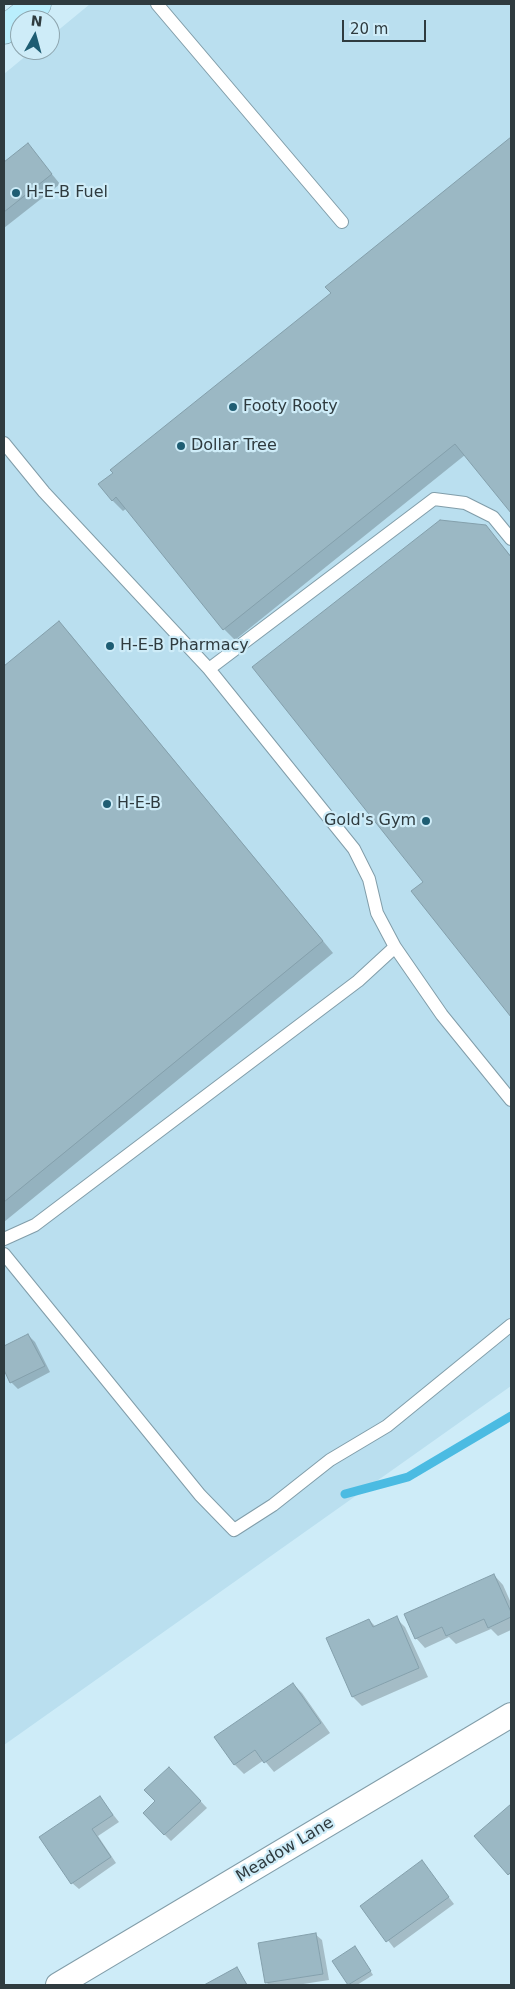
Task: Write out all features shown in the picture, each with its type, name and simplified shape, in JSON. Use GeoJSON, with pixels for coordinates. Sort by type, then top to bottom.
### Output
{"type":"FeatureCollection","features":[{"type":"Feature","properties":{"kind":"main road"},"geometry":{"type":"LineString","coordinates":[[4,30],[38,4]]}},
{"type":"Feature","properties":{"kind":"street","name":"Meadow Lane"},"geometry":{"type":"LineString","coordinates":[[58,1985],[511,1715]]}},
{"type":"Feature","properties":{"kind":"lane"},"geometry":{"type":"LineString","coordinates":[[157,4],[342,222]]}},
{"type":"Feature","properties":{"kind":"lane"},"geometry":{"type":"LineString","coordinates":[[4,443],[44,492],[208,669],[354,849],[369,879],[376,913],[395,947],[442,1015],[511,1100]]}},
{"type":"Feature","properties":{"kind":"lane"},"geometry":{"type":"LineString","coordinates":[[208,669],[434,499],[465,503],[493,517],[511,538]]}},
{"type":"Feature","properties":{"kind":"lane"},"geometry":{"type":"LineString","coordinates":[[4,1239],[35,1225],[358,981],[395,947]]}},
{"type":"Feature","properties":{"kind":"lane"},"geometry":{"type":"LineString","coordinates":[[4,1254],[200,1494],[234,1530],[273,1505],[330,1460],[387,1426],[511,1325]]}},
{"type":"Feature","properties":{"kind":"shaded area"},"geometry":{"type":"Polygon","coordinates":[[[90,4],[511,4],[511,1386],[4,1745],[4,74],[21,60],[60,60],[60,29],[90,4]]]}},
{"type":"Feature","properties":{"kind":"building"},"geometry":{"type":"Polygon","coordinates":[[[511,137],[511,513],[455,444],[223,630],[116,497],[112,501],[98,484],[113,473],[110,470],[331,293],[325,287],[511,137]]]}},
{"type":"Feature","properties":{"kind":"building","name":"H-E-B Fuel"},"geometry":{"type":"Polygon","coordinates":[[[28,143],[52,174],[4,212],[4,162],[28,143]]]}},
{"type":"Feature","properties":{"kind":"building"},"geometry":{"type":"Polygon","coordinates":[[[440,520],[486,525],[511,557],[511,1017],[411,891],[423,882],[252,667],[440,520]]]}},
{"type":"Feature","properties":{"kind":"building","name":"H-E-B"},"geometry":{"type":"Polygon","coordinates":[[[59,621],[323,941],[4,1202],[4,666],[59,621]]]}},
{"type":"Feature","properties":{"kind":"building"},"geometry":{"type":"Polygon","coordinates":[[[28,1334],[45,1366],[10,1383],[4,1370],[4,1346],[28,1334]]]}},
{"type":"Feature","properties":{"kind":"building"},"geometry":{"type":"Polygon","coordinates":[[[494,1574],[511,1612],[511,1617],[488,1628],[484,1619],[446,1636],[442,1627],[415,1639],[404,1614],[494,1574]]]}},
{"type":"Feature","properties":{"kind":"building"},"geometry":{"type":"Polygon","coordinates":[[[397,1616],[419,1668],[352,1697],[326,1638],[369,1619],[373,1627],[397,1616]]]}},
{"type":"Feature","properties":{"kind":"building"},"geometry":{"type":"Polygon","coordinates":[[[293,1683],[321,1723],[264,1763],[255,1750],[234,1765],[214,1737],[293,1683]]]}},
{"type":"Feature","properties":{"kind":"building"},"geometry":{"type":"Polygon","coordinates":[[[169,1767],[201,1801],[164,1835],[143,1813],[155,1801],[144,1790],[169,1767]]]}},
{"type":"Feature","properties":{"kind":"building"},"geometry":{"type":"Polygon","coordinates":[[[100,1796],[113,1815],[92,1829],[111,1857],[71,1884],[39,1837],[100,1796]]]}},
{"type":"Feature","properties":{"kind":"building"},"geometry":{"type":"Polygon","coordinates":[[[511,1804],[511,1872],[508,1875],[474,1836],[511,1804]]]}},
{"type":"Feature","properties":{"kind":"building"},"geometry":{"type":"Polygon","coordinates":[[[422,1860],[449,1897],[386,1942],[360,1906],[422,1860]]]}},
{"type":"Feature","properties":{"kind":"building"},"geometry":{"type":"Polygon","coordinates":[[[316,1933],[323,1974],[265,1983],[258,1943],[316,1933]]]}},
{"type":"Feature","properties":{"kind":"building"},"geometry":{"type":"Polygon","coordinates":[[[355,1946],[371,1971],[348,1985],[332,1961],[355,1946]]]}},
{"type":"Feature","properties":{"kind":"building"},"geometry":{"type":"Polygon","coordinates":[[[237,1967],[247,1985],[204,1985],[237,1967]]]}},
{"type":"Feature","properties":{"kind":"waterway"},"geometry":{"type":"LineString","coordinates":[[345,1494],[408,1477],[511,1416]]}},
{"type":"Feature","properties":{"kind":"place","name":"H-E-B Fuel"},"geometry":{"type":"Point","coordinates":[16,193]}},
{"type":"Feature","properties":{"kind":"place","name":"Footy Rooty"},"geometry":{"type":"Point","coordinates":[233,407]}},
{"type":"Feature","properties":{"kind":"place","name":"Dollar Tree"},"geometry":{"type":"Point","coordinates":[181,446]}},
{"type":"Feature","properties":{"kind":"place","name":"H-E-B Pharmacy"},"geometry":{"type":"Point","coordinates":[110,646]}},
{"type":"Feature","properties":{"kind":"place","name":"H-E-B"},"geometry":{"type":"Point","coordinates":[107,804]}},
{"type":"Feature","properties":{"kind":"place","name":"Gold's Gym"},"geometry":{"type":"Point","coordinates":[426,821]}}]}
